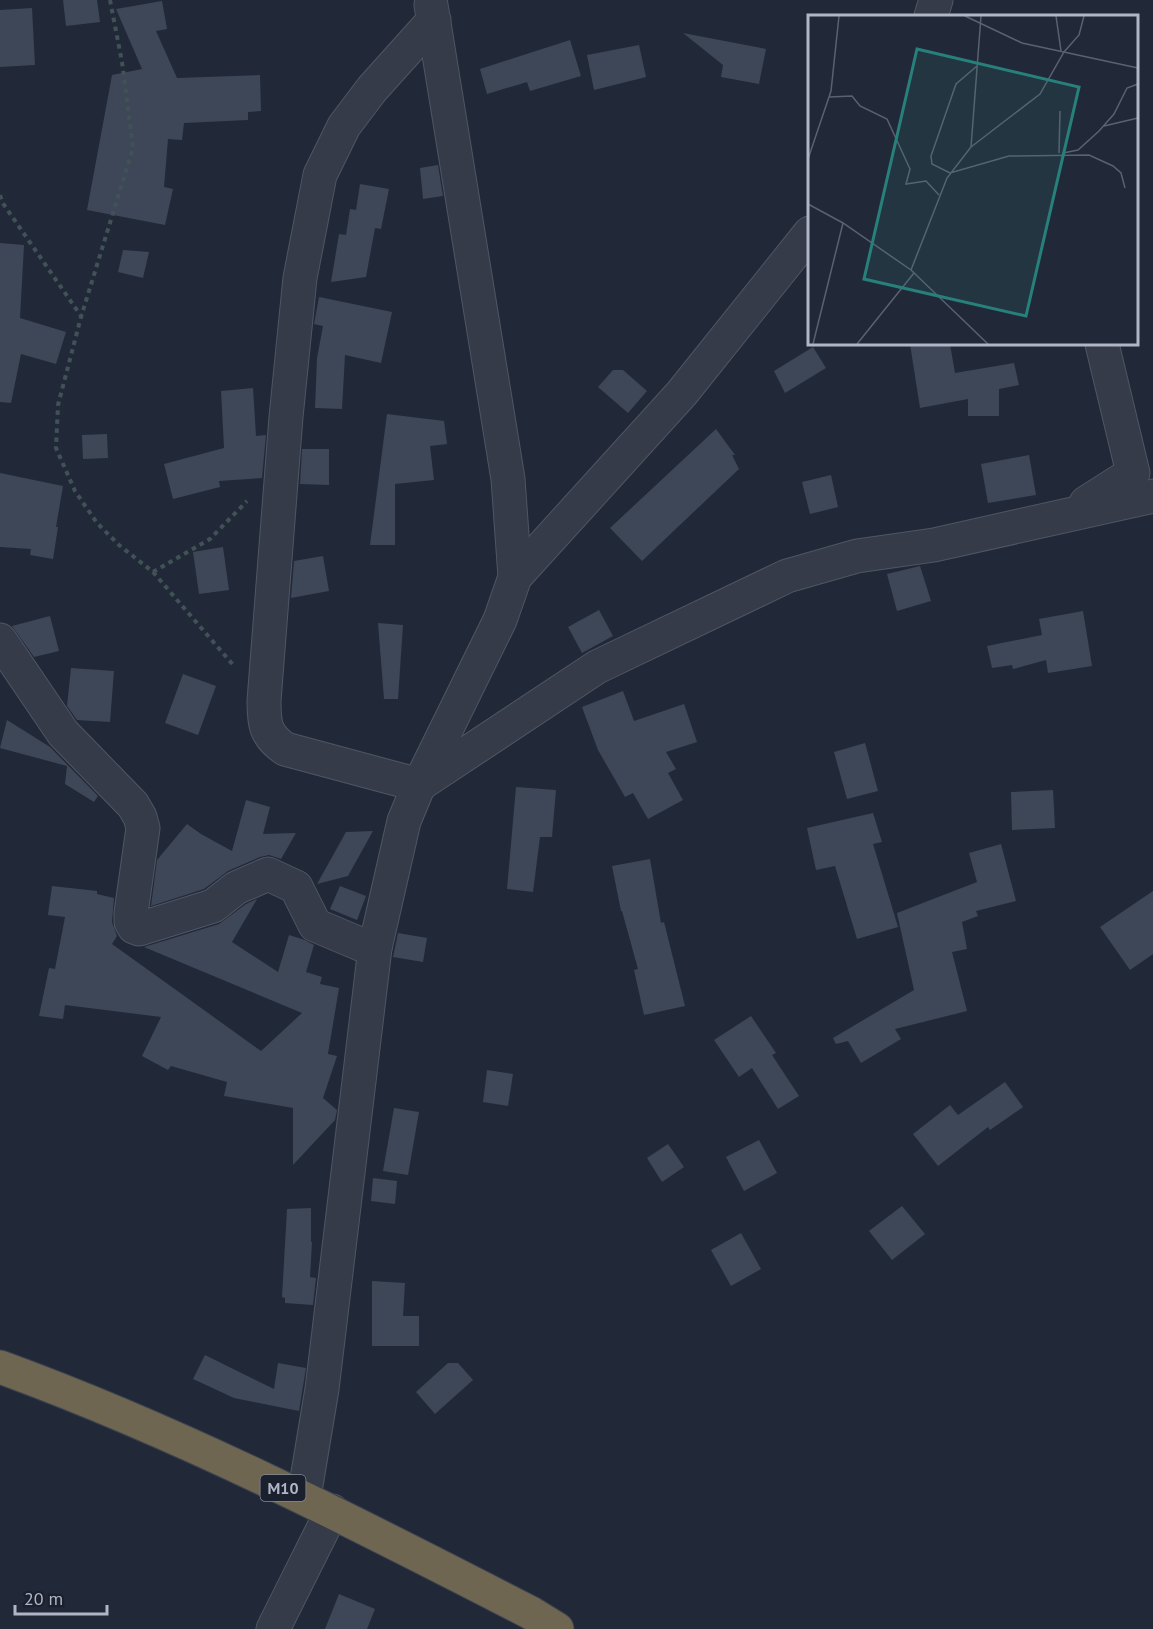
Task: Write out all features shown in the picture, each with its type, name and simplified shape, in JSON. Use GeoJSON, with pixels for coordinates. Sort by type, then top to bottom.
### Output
{"type":"FeatureCollection","features":[{"type":"Feature","properties":{"kind":"highway","name":"M10"},"geometry":{"type":"LineString","coordinates":[[0,1367],[72,1394],[303,1497],[531,1613],[557,1629]]}},
{"type":"Feature","properties":{"kind":"street"},"geometry":{"type":"LineString","coordinates":[[931,15],[936,0]]}},
{"type":"Feature","properties":{"kind":"street"},"geometry":{"type":"LineString","coordinates":[[432,10],[344,126],[320,175],[300,278],[264,701],[267,732],[285,749],[418,785],[597,667],[787,576],[857,556],[934,545],[1064,518],[1146,479],[1102,345]]}},
{"type":"Feature","properties":{"kind":"street"},"geometry":{"type":"LineString","coordinates":[[432,10],[508,479],[515,577]]}},
{"type":"Feature","properties":{"kind":"street"},"geometry":{"type":"LineString","coordinates":[[303,1497],[322,1389],[375,948],[404,821],[418,785],[500,620],[515,577],[682,393],[808,236]]}},
{"type":"Feature","properties":{"kind":"street"},"geometry":{"type":"LineString","coordinates":[[0,640],[63,733],[133,805],[140,817],[143,828],[131,913],[131,922],[134,927],[140,928],[213,906],[236,888],[268,874],[296,887],[315,926],[375,948]]}},
{"type":"Feature","properties":{"kind":"street"},"geometry":{"type":"LineString","coordinates":[[273,1629],[332,1511]]}},
{"type":"Feature","properties":{"kind":"path"},"geometry":{"type":"LineString","coordinates":[[110,0],[122,62],[133,148],[81,317],[57,405],[56,448],[75,491],[97,523],[119,545],[153,572],[264,701]]}},
{"type":"Feature","properties":{"kind":"path"},"geometry":{"type":"LineString","coordinates":[[0,195],[2,202],[81,317]]}},
{"type":"Feature","properties":{"kind":"path"},"geometry":{"type":"LineString","coordinates":[[153,572],[210,539],[283,464]]}},
{"type":"Feature","properties":{"kind":"building"},"geometry":{"type":"Polygon","coordinates":[[[63,0],[97,0],[100,22],[66,26],[63,0]]]}},
{"type":"Feature","properties":{"kind":"building"},"geometry":{"type":"Polygon","coordinates":[[[162,1],[167,29],[156,31],[177,78],[260,75],[261,111],[248,112],[248,120],[184,123],[182,140],[168,139],[164,187],[173,189],[165,225],[87,210],[112,75],[142,69],[116,9],[162,1]]]}},
{"type":"Feature","properties":{"kind":"building"},"geometry":{"type":"Polygon","coordinates":[[[32,8],[35,65],[0,67],[0,10],[32,8]]]}},
{"type":"Feature","properties":{"kind":"building"},"geometry":{"type":"Polygon","coordinates":[[[683,33],[766,49],[759,84],[721,77],[723,65],[683,33]]]}},
{"type":"Feature","properties":{"kind":"building"},"geometry":{"type":"Polygon","coordinates":[[[570,40],[581,76],[530,91],[527,82],[487,94],[480,69],[570,40]]]}},
{"type":"Feature","properties":{"kind":"building"},"geometry":{"type":"Polygon","coordinates":[[[639,45],[646,77],[594,90],[587,55],[639,45]]]}},
{"type":"Feature","properties":{"kind":"building"},"geometry":{"type":"Polygon","coordinates":[[[438,165],[443,196],[423,199],[420,168],[438,165]]]}},
{"type":"Feature","properties":{"kind":"building"},"geometry":{"type":"Polygon","coordinates":[[[360,184],[389,189],[381,229],[375,228],[366,277],[331,282],[339,234],[346,235],[350,209],[356,210],[360,184]]]}},
{"type":"Feature","properties":{"kind":"building"},"geometry":{"type":"Polygon","coordinates":[[[0,243],[24,245],[20,318],[66,332],[56,364],[21,354],[11,403],[0,402],[0,243]]]}},
{"type":"Feature","properties":{"kind":"building"},"geometry":{"type":"Polygon","coordinates":[[[123,250],[149,252],[143,278],[118,272],[123,250]]]}},
{"type":"Feature","properties":{"kind":"building"},"geometry":{"type":"Polygon","coordinates":[[[319,297],[392,312],[381,363],[345,355],[342,409],[315,408],[317,358],[323,326],[314,324],[319,297]]]}},
{"type":"Feature","properties":{"kind":"building"},"geometry":{"type":"Polygon","coordinates":[[[910,345],[950,345],[955,373],[1014,363],[1019,385],[999,389],[999,416],[968,416],[968,399],[920,408],[910,345]]]}},
{"type":"Feature","properties":{"kind":"building"},"geometry":{"type":"Polygon","coordinates":[[[813,347],[826,368],[785,393],[774,371],[813,347]]]}},
{"type":"Feature","properties":{"kind":"building"},"geometry":{"type":"Polygon","coordinates":[[[613,370],[623,370],[647,391],[628,413],[598,387],[613,370]]]}},
{"type":"Feature","properties":{"kind":"building"},"geometry":{"type":"Polygon","coordinates":[[[253,388],[256,436],[266,435],[262,478],[219,481],[220,487],[173,499],[164,464],[224,448],[221,391],[253,388]]]}},
{"type":"Feature","properties":{"kind":"building"},"geometry":{"type":"Polygon","coordinates":[[[387,414],[444,421],[447,444],[430,446],[434,480],[395,484],[395,545],[370,545],[387,414]]]}},
{"type":"Feature","properties":{"kind":"building"},"geometry":{"type":"Polygon","coordinates":[[[716,429],[735,455],[732,455],[739,469],[642,561],[610,528],[716,429]]]}},
{"type":"Feature","properties":{"kind":"building"},"geometry":{"type":"Polygon","coordinates":[[[107,434],[108,458],[83,459],[82,435],[107,434]]]}},
{"type":"Feature","properties":{"kind":"building"},"geometry":{"type":"Polygon","coordinates":[[[302,449],[329,449],[329,485],[300,484],[302,449]]]}},
{"type":"Feature","properties":{"kind":"building"},"geometry":{"type":"Polygon","coordinates":[[[1029,455],[1036,495],[988,503],[981,464],[1029,455]]]}},
{"type":"Feature","properties":{"kind":"building"},"geometry":{"type":"Polygon","coordinates":[[[0,473],[63,486],[53,559],[30,555],[31,549],[0,547],[0,473]]]}},
{"type":"Feature","properties":{"kind":"building"},"geometry":{"type":"Polygon","coordinates":[[[831,475],[838,507],[810,514],[802,482],[831,475]]]}},
{"type":"Feature","properties":{"kind":"building"},"geometry":{"type":"Polygon","coordinates":[[[223,547],[229,590],[199,594],[193,552],[223,547]]]}},
{"type":"Feature","properties":{"kind":"building"},"geometry":{"type":"Polygon","coordinates":[[[323,556],[329,591],[291,598],[294,561],[323,556]]]}},
{"type":"Feature","properties":{"kind":"building"},"geometry":{"type":"Polygon","coordinates":[[[920,566],[931,601],[897,611],[887,574],[920,566]]]}},
{"type":"Feature","properties":{"kind":"building"},"geometry":{"type":"Polygon","coordinates":[[[599,610],[613,636],[582,653],[568,627],[599,610]]]}},
{"type":"Feature","properties":{"kind":"building"},"geometry":{"type":"Polygon","coordinates":[[[1083,611],[1092,666],[1048,673],[1046,660],[1013,669],[1012,665],[992,668],[987,646],[1042,635],[1039,619],[1083,611]]]}},
{"type":"Feature","properties":{"kind":"building"},"geometry":{"type":"Polygon","coordinates":[[[50,616],[59,651],[34,657],[12,626],[50,616]]]}},
{"type":"Feature","properties":{"kind":"building"},"geometry":{"type":"Polygon","coordinates":[[[378,623],[403,625],[398,699],[384,699],[378,623]]]}},
{"type":"Feature","properties":{"kind":"building"},"geometry":{"type":"Polygon","coordinates":[[[71,668],[114,671],[110,722],[77,720],[67,706],[71,668]]]}},
{"type":"Feature","properties":{"kind":"building"},"geometry":{"type":"Polygon","coordinates":[[[183,674],[216,686],[198,735],[165,723],[183,674]]]}},
{"type":"Feature","properties":{"kind":"building"},"geometry":{"type":"Polygon","coordinates":[[[623,691],[634,721],[684,704],[697,742],[666,752],[676,769],[668,773],[683,800],[648,819],[633,793],[625,797],[598,750],[582,707],[623,691]]]}},
{"type":"Feature","properties":{"kind":"building"},"geometry":{"type":"Polygon","coordinates":[[[7,720],[50,747],[98,796],[94,802],[65,784],[67,766],[0,748],[7,720]]]}},
{"type":"Feature","properties":{"kind":"building"},"geometry":{"type":"Polygon","coordinates":[[[865,743],[878,791],[847,799],[834,752],[865,743]]]}},
{"type":"Feature","properties":{"kind":"building"},"geometry":{"type":"Polygon","coordinates":[[[516,787],[556,790],[552,837],[540,837],[533,892],[507,889],[516,787]]]}},
{"type":"Feature","properties":{"kind":"building"},"geometry":{"type":"Polygon","coordinates":[[[1053,790],[1055,828],[1012,830],[1011,792],[1053,790]]]}},
{"type":"Feature","properties":{"kind":"building"},"geometry":{"type":"Polygon","coordinates":[[[246,800],[270,807],[263,834],[296,833],[281,859],[269,855],[260,857],[228,871],[204,889],[151,906],[157,860],[187,824],[232,851],[246,800]]]}},
{"type":"Feature","properties":{"kind":"building"},"geometry":{"type":"Polygon","coordinates":[[[873,813],[882,842],[873,844],[898,927],[857,939],[835,866],[816,870],[807,828],[873,813]]]}},
{"type":"Feature","properties":{"kind":"building"},"geometry":{"type":"Polygon","coordinates":[[[373,831],[348,876],[317,884],[346,832],[373,831]]]}},
{"type":"Feature","properties":{"kind":"building"},"geometry":{"type":"Polygon","coordinates":[[[1001,844],[1016,901],[976,911],[978,916],[962,922],[967,949],[952,952],[967,1011],[895,1029],[901,1039],[861,1063],[848,1041],[836,1044],[833,1038],[914,990],[897,913],[977,882],[969,853],[1001,844]]]}},
{"type":"Feature","properties":{"kind":"building"},"geometry":{"type":"Polygon","coordinates":[[[650,859],[661,923],[664,922],[685,1006],[644,1015],[634,970],[638,969],[621,911],[612,866],[650,859]]]}},
{"type":"Feature","properties":{"kind":"building"},"geometry":{"type":"Polygon","coordinates":[[[52,886],[97,891],[97,894],[114,898],[112,922],[117,936],[112,944],[261,1051],[302,1013],[144,947],[219,924],[246,904],[257,899],[232,942],[278,972],[289,935],[314,945],[306,972],[322,977],[320,984],[339,988],[328,1054],[337,1056],[323,1098],[337,1110],[335,1120],[293,1165],[293,1108],[224,1096],[227,1082],[171,1066],[168,1070],[142,1056],[161,1017],[65,1005],[63,1019],[39,1016],[49,968],[55,969],[65,917],[48,915],[52,886]]]}},
{"type":"Feature","properties":{"kind":"building"},"geometry":{"type":"Polygon","coordinates":[[[340,886],[366,896],[357,920],[330,909],[340,886]]]}},
{"type":"Feature","properties":{"kind":"building"},"geometry":{"type":"Polygon","coordinates":[[[1153,891],[1153,954],[1130,970],[1100,927],[1153,891]]]}},
{"type":"Feature","properties":{"kind":"building"},"geometry":{"type":"Polygon","coordinates":[[[398,933],[427,938],[423,962],[393,957],[398,933]]]}},
{"type":"Feature","properties":{"kind":"building"},"geometry":{"type":"Polygon","coordinates":[[[751,1016],[776,1053],[772,1055],[799,1096],[778,1109],[752,1068],[739,1077],[714,1040],[751,1016]]]}},
{"type":"Feature","properties":{"kind":"building"},"geometry":{"type":"Polygon","coordinates":[[[487,1070],[513,1074],[508,1106],[483,1102],[487,1070]]]}},
{"type":"Feature","properties":{"kind":"building"},"geometry":{"type":"Polygon","coordinates":[[[1005,1082],[1023,1107],[990,1130],[988,1127],[938,1166],[913,1134],[950,1105],[958,1115],[1005,1082]]]}},
{"type":"Feature","properties":{"kind":"building"},"geometry":{"type":"Polygon","coordinates":[[[394,1108],[419,1112],[408,1175],[383,1171],[394,1108]]]}},
{"type":"Feature","properties":{"kind":"building"},"geometry":{"type":"Polygon","coordinates":[[[759,1140],[777,1173],[744,1191],[726,1157],[759,1140]]]}},
{"type":"Feature","properties":{"kind":"building"},"geometry":{"type":"Polygon","coordinates":[[[668,1144],[684,1167],[662,1182],[647,1158],[668,1144]]]}},
{"type":"Feature","properties":{"kind":"building"},"geometry":{"type":"Polygon","coordinates":[[[373,1178],[397,1181],[395,1204],[371,1201],[373,1178]]]}},
{"type":"Feature","properties":{"kind":"building"},"geometry":{"type":"Polygon","coordinates":[[[902,1206],[925,1234],[892,1260],[869,1231],[902,1206]]]}},
{"type":"Feature","properties":{"kind":"building"},"geometry":{"type":"Polygon","coordinates":[[[311,1208],[310,1277],[316,1278],[313,1305],[285,1303],[285,1298],[282,1297],[287,1209],[311,1208]]]}},
{"type":"Feature","properties":{"kind":"building"},"geometry":{"type":"Polygon","coordinates":[[[741,1233],[761,1269],[731,1286],[711,1250],[741,1233]]]}},
{"type":"Feature","properties":{"kind":"building"},"geometry":{"type":"Polygon","coordinates":[[[372,1281],[405,1283],[403,1316],[419,1316],[419,1346],[372,1346],[372,1281]]]}},
{"type":"Feature","properties":{"kind":"building"},"geometry":{"type":"Polygon","coordinates":[[[205,1355],[274,1389],[278,1363],[306,1368],[299,1411],[234,1398],[193,1379],[205,1355]]]}},
{"type":"Feature","properties":{"kind":"building"},"geometry":{"type":"Polygon","coordinates":[[[448,1363],[458,1363],[473,1380],[435,1414],[416,1392],[448,1363]]]}},
{"type":"Feature","properties":{"kind":"building"},"geometry":{"type":"Polygon","coordinates":[[[339,1594],[375,1609],[367,1629],[325,1629],[339,1594]]]}}]}
